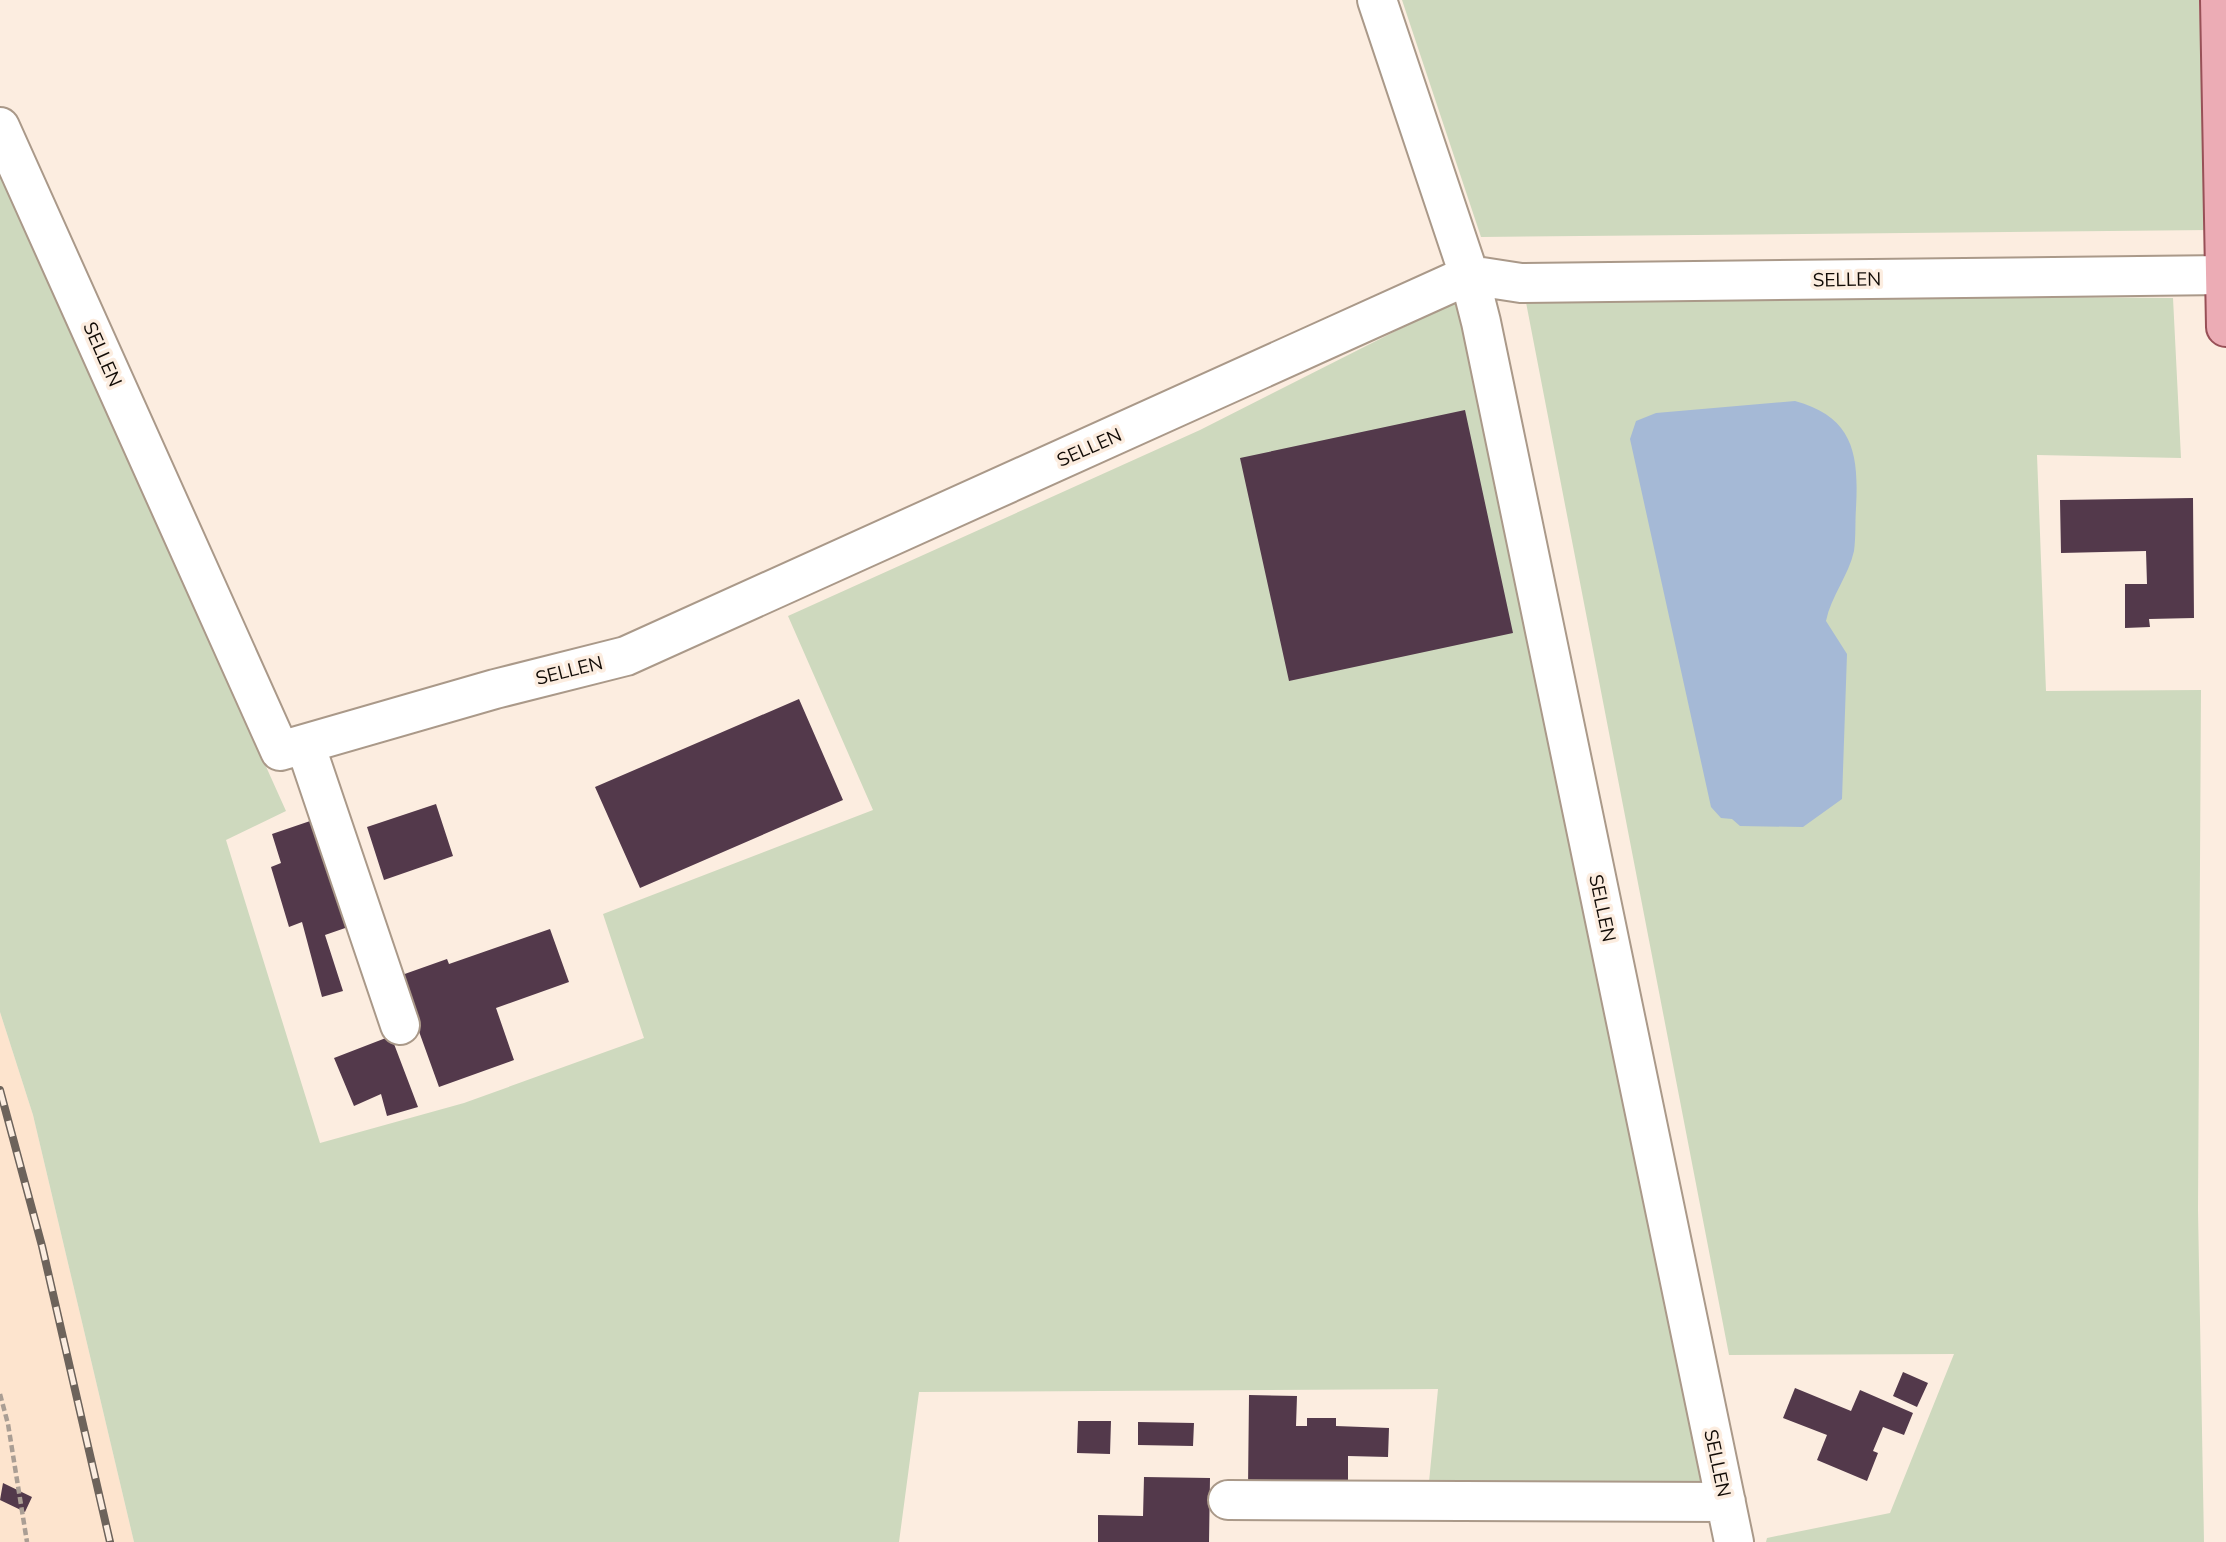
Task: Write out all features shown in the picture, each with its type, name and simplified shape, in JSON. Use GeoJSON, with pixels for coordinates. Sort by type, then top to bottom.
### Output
{"type":"FeatureCollection","features":[{"type":"Feature","properties":{"kind":"main road"},"geometry":{"type":"LineString","coordinates":[[2220,0],[2226,327]]}},
{"type":"Feature","properties":{"kind":"street","name":"SELLEN"},"geometry":{"type":"LineString","coordinates":[[1377,0],[1469,275],[1734,1542]]}},
{"type":"Feature","properties":{"kind":"street","name":"SELLEN"},"geometry":{"type":"LineString","coordinates":[[0,127],[280,751],[495,689],[626,656],[1469,275],[1535,283],[2225,275]]}},
{"type":"Feature","properties":{"kind":"street"},"geometry":{"type":"LineString","coordinates":[[305,744],[400,1025]]}},
{"type":"Feature","properties":{"kind":"street"},"geometry":{"type":"LineString","coordinates":[[1228,1500],[1726,1502]]}},
{"type":"Feature","properties":{"kind":"path"},"geometry":{"type":"LineString","coordinates":[[0,1394],[8,1424],[27,1542]]}},
{"type":"Feature","properties":{"kind":"shaded area"},"geometry":{"type":"Polygon","coordinates":[[[0,1012],[33,1115],[134,1542],[0,1542],[0,1012]]]}},
{"type":"Feature","properties":{"kind":"green space"},"geometry":{"type":"Polygon","coordinates":[[[1402,0],[2199,0],[2210,230],[1481,237],[1402,0]]]}},
{"type":"Feature","properties":{"kind":"green space"},"geometry":{"type":"Polygon","coordinates":[[[0,175],[286,811],[226,840],[320,1143],[464,1103],[644,1038],[603,914],[873,810],[788,616],[1200,430],[1461,298],[1710,1487],[1429,1482],[1438,1389],[919,1392],[899,1542],[134,1542],[33,1115],[0,1012],[0,175]]]}},
{"type":"Feature","properties":{"kind":"green space"},"geometry":{"type":"Polygon","coordinates":[[[1524,292],[2173,298],[2181,458],[2037,455],[2046,691],[2201,690],[2198,1210],[2204,1542],[1766,1542],[1767,1538],[1890,1513],[1954,1354],[1729,1355],[1524,292]]]}},
{"type":"Feature","properties":{"kind":"water"},"geometry":{"type":"Polygon","coordinates":[[[1795,401],[1814,408],[1841,427],[1853,454],[1856,470],[1854,551],[1826,621],[1847,654],[1842,799],[1803,827],[1740,826],[1732,819],[1721,818],[1711,807],[1630,439],[1636,421],[1656,413],[1795,401]]]}},
{"type":"Feature","properties":{"kind":"building"},"geometry":{"type":"Polygon","coordinates":[[[1465,410],[1513,633],[1289,681],[1240,458],[1465,410]]]}},
{"type":"Feature","properties":{"kind":"building"},"geometry":{"type":"Polygon","coordinates":[[[2193,498],[2194,618],[2149,619],[2150,627],[2125,628],[2125,584],[2147,584],[2146,551],[2061,553],[2060,500],[2193,498]]]}},
{"type":"Feature","properties":{"kind":"building"},"geometry":{"type":"Polygon","coordinates":[[[799,699],[843,800],[640,888],[595,787],[799,699]]]}},
{"type":"Feature","properties":{"kind":"building"},"geometry":{"type":"Polygon","coordinates":[[[436,804],[453,856],[384,880],[367,827],[436,804]]]}},
{"type":"Feature","properties":{"kind":"building"},"geometry":{"type":"Polygon","coordinates":[[[316,819],[351,926],[325,935],[343,991],[322,997],[302,922],[289,927],[271,867],[281,863],[272,834],[316,819]]]}},
{"type":"Feature","properties":{"kind":"building"},"geometry":{"type":"Polygon","coordinates":[[[550,929],[569,982],[496,1008],[514,1060],[439,1087],[399,976],[447,959],[449,964],[550,929]]]}},
{"type":"Feature","properties":{"kind":"building"},"geometry":{"type":"Polygon","coordinates":[[[391,1036],[418,1107],[387,1116],[381,1094],[354,1106],[334,1058],[391,1036]]]}},
{"type":"Feature","properties":{"kind":"building"},"geometry":{"type":"Polygon","coordinates":[[[1903,1372],[1928,1383],[1917,1407],[1893,1396],[1903,1372]]]}},
{"type":"Feature","properties":{"kind":"building"},"geometry":{"type":"Polygon","coordinates":[[[1795,1388],[1851,1411],[1860,1390],[1913,1413],[1904,1435],[1883,1427],[1873,1451],[1878,1453],[1867,1481],[1817,1460],[1827,1435],[1783,1418],[1795,1388]]]}},
{"type":"Feature","properties":{"kind":"building"},"geometry":{"type":"Polygon","coordinates":[[[1249,1395],[1297,1396],[1296,1426],[1307,1426],[1307,1418],[1336,1418],[1336,1426],[1389,1428],[1388,1457],[1348,1456],[1348,1489],[1248,1488],[1249,1395]]]}},
{"type":"Feature","properties":{"kind":"building"},"geometry":{"type":"Polygon","coordinates":[[[1078,1421],[1111,1421],[1110,1454],[1077,1453],[1078,1421]]]}},
{"type":"Feature","properties":{"kind":"building"},"geometry":{"type":"Polygon","coordinates":[[[1138,1422],[1194,1423],[1193,1446],[1138,1445],[1138,1422]]]}},
{"type":"Feature","properties":{"kind":"building"},"geometry":{"type":"Polygon","coordinates":[[[1144,1477],[1210,1478],[1209,1542],[1098,1542],[1098,1515],[1143,1516],[1144,1477]]]}},
{"type":"Feature","properties":{"kind":"building"},"geometry":{"type":"Polygon","coordinates":[[[3,1483],[32,1497],[25,1512],[0,1500],[3,1483]]]}},
{"type":"Feature","properties":{"kind":"railway"},"geometry":{"type":"LineString","coordinates":[[0,1090],[42,1246],[110,1542]]}}]}
